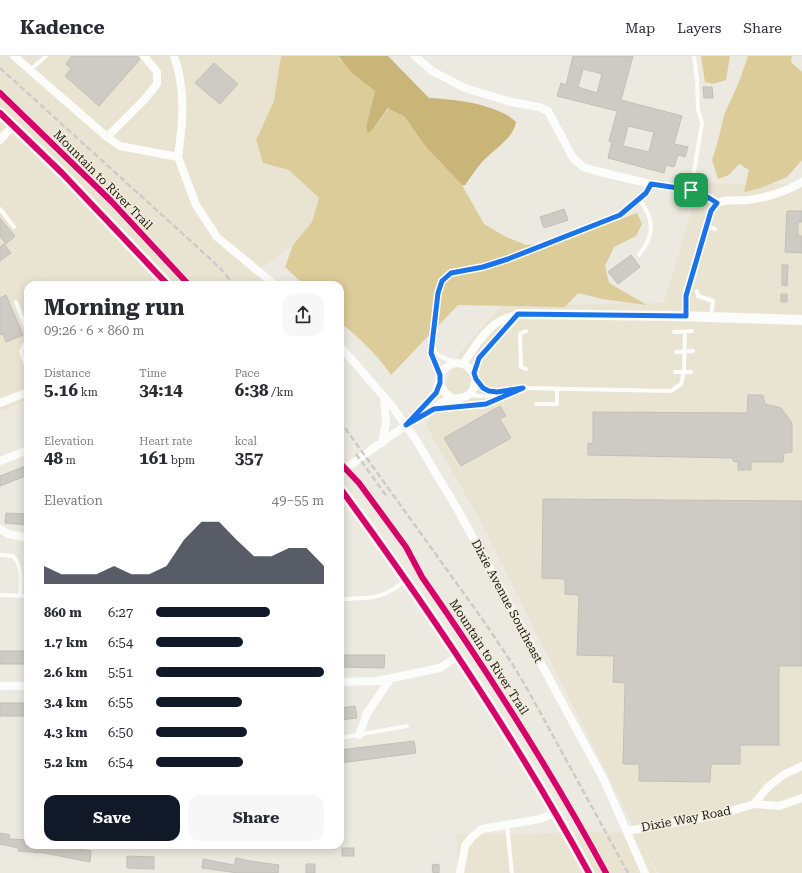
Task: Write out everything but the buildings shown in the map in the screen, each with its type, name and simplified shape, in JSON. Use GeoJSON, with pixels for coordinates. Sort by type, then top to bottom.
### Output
{"type":"FeatureCollection","features":[{"type":"Feature","properties":{"kind":"main road"},"geometry":{"type":"LineString","coordinates":[[0,113],[62,173],[164,281]]}},
{"type":"Feature","properties":{"kind":"main road"},"geometry":{"type":"LineString","coordinates":[[344,494],[406,580],[501,722],[589,873]]}},
{"type":"Feature","properties":{"kind":"street"},"geometry":{"type":"LineString","coordinates":[[14,56],[106,137],[120,146],[178,157]]}},
{"type":"Feature","properties":{"kind":"street"},"geometry":{"type":"LineString","coordinates":[[106,137],[144,100],[156,84],[157,72],[144,56]]}},
{"type":"Feature","properties":{"kind":"street"},"geometry":{"type":"LineString","coordinates":[[174,56],[181,82],[183,103],[178,157],[196,205],[217,237],[270,281]]}},
{"type":"Feature","properties":{"kind":"street"},"geometry":{"type":"LineString","coordinates":[[415,56],[432,71],[465,88],[511,102],[539,107],[548,111],[573,158],[583,167],[651,184],[698,191],[717,203]]}},
{"type":"Feature","properties":{"kind":"street"},"geometry":{"type":"LineString","coordinates":[[0,140],[13,126]]}},
{"type":"Feature","properties":{"kind":"street"},"geometry":{"type":"LineString","coordinates":[[686,316],[686,296],[711,228],[711,211],[717,203],[752,199],[770,195],[802,182]]}},
{"type":"Feature","properties":{"kind":"street"},"geometry":{"type":"LineString","coordinates":[[344,470],[406,425],[434,409],[441,402],[452,398],[461,399],[468,395],[474,388],[479,358],[518,314]]}},
{"type":"Feature","properties":{"kind":"street"},"geometry":{"type":"LineString","coordinates":[[459,363],[492,327],[500,321],[518,314],[686,316],[802,320]]}},
{"type":"Feature","properties":{"kind":"street","name":"Dixie Avenue Southeast"},"geometry":{"type":"LineString","coordinates":[[344,351],[392,406],[406,425],[459,512],[604,780],[645,873]]}},
{"type":"Feature","properties":{"kind":"street"},"geometry":{"type":"LineString","coordinates":[[406,425],[436,393],[440,379],[449,365],[459,363],[468,366],[475,376]]}},
{"type":"Feature","properties":{"kind":"street"},"geometry":{"type":"LineString","coordinates":[[440,379],[445,393],[452,398]]}},
{"type":"Feature","properties":{"kind":"street"},"geometry":{"type":"LineString","coordinates":[[434,409],[486,404],[523,388]]}},
{"type":"Feature","properties":{"kind":"street"},"geometry":{"type":"LineString","coordinates":[[0,403],[24,394]]}},
{"type":"Feature","properties":{"kind":"street"},"geometry":{"type":"LineString","coordinates":[[382,443],[386,423],[384,397]]}},
{"type":"Feature","properties":{"kind":"street"},"geometry":{"type":"LineString","coordinates":[[0,461],[24,452]]}},
{"type":"Feature","properties":{"kind":"street"},"geometry":{"type":"LineString","coordinates":[[0,529],[8,534],[24,537]]}},
{"type":"Feature","properties":{"kind":"street"},"geometry":{"type":"LineString","coordinates":[[344,682],[377,681],[440,668],[458,656]]}},
{"type":"Feature","properties":{"kind":"street"},"geometry":{"type":"LineString","coordinates":[[359,735],[367,714],[391,678]]}},
{"type":"Feature","properties":{"kind":"street"},"geometry":{"type":"LineString","coordinates":[[0,686],[24,686]]}},
{"type":"Feature","properties":{"kind":"street"},"geometry":{"type":"LineString","coordinates":[[754,804],[767,788],[783,775],[802,766]]}},
{"type":"Feature","properties":{"kind":"street"},"geometry":{"type":"LineString","coordinates":[[754,804],[779,806],[802,798]]}},
{"type":"Feature","properties":{"kind":"street","name":"Dixie Way Road"},"geometry":{"type":"LineString","coordinates":[[627,831],[718,815],[754,804]]}},
{"type":"Feature","properties":{"kind":"street"},"geometry":{"type":"LineString","coordinates":[[460,873],[465,846],[471,838],[482,829],[540,819],[555,813]]}},
{"type":"Feature","properties":{"kind":"lane"},"geometry":{"type":"LineString","coordinates":[[30,70],[46,56]]}},
{"type":"Feature","properties":{"kind":"lane"},"geometry":{"type":"LineString","coordinates":[[691,190],[702,123],[698,110],[697,79],[694,56]]}},
{"type":"Feature","properties":{"kind":"lane"},"geometry":{"type":"LineString","coordinates":[[440,379],[431,353],[438,293],[442,281],[451,273],[483,267],[508,259],[620,215],[646,193],[651,184]]}},
{"type":"Feature","properties":{"kind":"lane"},"geometry":{"type":"LineString","coordinates":[[639,199],[646,207],[651,229],[649,239],[639,255]]}},
{"type":"Feature","properties":{"kind":"lane"},"geometry":{"type":"LineString","coordinates":[[0,209],[14,227]]}},
{"type":"Feature","properties":{"kind":"lane"},"geometry":{"type":"LineString","coordinates":[[697,291],[698,296],[713,301],[711,317]]}},
{"type":"Feature","properties":{"kind":"lane"},"geometry":{"type":"LineString","coordinates":[[438,293],[433,346],[439,356],[459,363]]}},
{"type":"Feature","properties":{"kind":"lane"},"geometry":{"type":"LineString","coordinates":[[16,302],[24,323]]}},
{"type":"Feature","properties":{"kind":"lane"},"geometry":{"type":"LineString","coordinates":[[526,331],[520,334],[520,367],[526,369]]}},
{"type":"Feature","properties":{"kind":"lane"},"geometry":{"type":"LineString","coordinates":[[674,332],[692,332]]}},
{"type":"Feature","properties":{"kind":"lane"},"geometry":{"type":"LineString","coordinates":[[475,376],[483,388],[489,391],[497,392],[523,388],[670,391],[681,384],[684,372],[685,332]]}},
{"type":"Feature","properties":{"kind":"lane"},"geometry":{"type":"LineString","coordinates":[[24,346],[21,351],[24,360]]}},
{"type":"Feature","properties":{"kind":"lane"},"geometry":{"type":"LineString","coordinates":[[676,352],[692,351]]}},
{"type":"Feature","properties":{"kind":"lane"},"geometry":{"type":"LineString","coordinates":[[674,372],[691,372]]}},
{"type":"Feature","properties":{"kind":"lane"},"geometry":{"type":"LineString","coordinates":[[536,404],[557,404],[557,389]]}},
{"type":"Feature","properties":{"kind":"lane"},"geometry":{"type":"LineString","coordinates":[[468,395],[501,398]]}},
{"type":"Feature","properties":{"kind":"lane"},"geometry":{"type":"LineString","coordinates":[[0,555],[13,556],[18,562],[20,569],[20,596]]}},
{"type":"Feature","properties":{"kind":"lane"},"geometry":{"type":"LineString","coordinates":[[344,599],[380,596],[390,592],[406,580]]}},
{"type":"Feature","properties":{"kind":"lane"},"geometry":{"type":"LineString","coordinates":[[0,595],[24,596]]}},
{"type":"Feature","properties":{"kind":"lane"},"geometry":{"type":"LineString","coordinates":[[344,737],[407,726]]}},
{"type":"Feature","properties":{"kind":"lane"},"geometry":{"type":"LineString","coordinates":[[507,825],[512,873]]}},
{"type":"Feature","properties":{"kind":"shaded area"},"geometry":{"type":"Polygon","coordinates":[[[0,56],[281,56],[274,101],[256,140],[263,163],[289,169],[319,198],[312,222],[293,245],[258,270],[270,281],[24,281],[24,402],[0,411],[0,56]]]}},
{"type":"Feature","properties":{"kind":"shaded area"},"geometry":{"type":"Polygon","coordinates":[[[281,56],[338,56],[339,59],[375,91],[366,127],[373,129],[389,108],[405,117],[425,146],[462,185],[484,224],[506,237],[526,245],[557,242],[637,213],[642,224],[636,236],[614,247],[605,266],[609,283],[647,305],[602,299],[578,293],[565,307],[458,305],[391,375],[380,360],[344,325],[344,281],[300,281],[285,267],[293,245],[312,222],[319,198],[289,170],[263,163],[256,140],[274,101],[281,56]]]}},
{"type":"Feature","properties":{"kind":"shaded area"},"geometry":{"type":"Polygon","coordinates":[[[338,56],[388,56],[429,98],[462,101],[487,107],[508,116],[516,122],[514,128],[503,143],[481,163],[465,185],[462,185],[425,146],[405,117],[388,108],[373,129],[368,133],[366,127],[375,91],[352,73],[338,56]]]}},
{"type":"Feature","properties":{"kind":"shaded area"},"geometry":{"type":"Polygon","coordinates":[[[701,56],[730,56],[726,80],[713,84],[705,82],[701,56]]]}},
{"type":"Feature","properties":{"kind":"shaded area"},"geometry":{"type":"Polygon","coordinates":[[[748,56],[792,56],[791,62],[802,72],[802,160],[787,177],[761,188],[744,192],[749,170],[739,164],[729,175],[718,179],[712,160],[724,115],[739,82],[748,56]]]}},
{"type":"Feature","properties":{"kind":"shaded area"},"geometry":{"type":"Polygon","coordinates":[[[700,183],[802,184],[802,873],[658,873],[643,846],[656,873],[457,873],[457,835],[636,832],[478,516],[426,426],[460,353],[501,306],[664,303],[700,183]]]}},
{"type":"Feature","properties":{"kind":"railway"},"geometry":{"type":"LineString","coordinates":[[0,68],[194,244],[221,269],[231,281]]}},
{"type":"Feature","properties":{"kind":"railway"},"geometry":{"type":"LineString","coordinates":[[344,427],[483,620],[511,662],[628,873]]}},
{"type":"Feature","properties":{"kind":"railway"},"geometry":{"type":"LineString","coordinates":[[356,454],[388,498]]}},
{"type":"Feature","properties":{"kind":"cycle path","name":"Mountain to River Trail"},"geometry":{"type":"LineString","coordinates":[[0,93],[111,201],[185,281]]}},
{"type":"Feature","properties":{"kind":"cycle path"},"geometry":{"type":"LineString","coordinates":[[0,113],[62,173],[164,281]]}},
{"type":"Feature","properties":{"kind":"cycle path","name":"Mountain to River Trail"},"geometry":{"type":"LineString","coordinates":[[344,467],[359,483],[406,547],[422,577],[518,722],[606,873]]}},
{"type":"Feature","properties":{"kind":"cycle path"},"geometry":{"type":"LineString","coordinates":[[344,494],[440,629],[502,725],[589,873]]}},
{"type":"Feature","properties":{"kind":"route"},"geometry":{"type":"LineString","coordinates":[[651,184],[691,190],[698,191],[708,196],[717,203],[711,211],[686,296],[686,316],[518,314],[479,358],[474,373],[476,379],[483,388],[489,391],[497,392],[523,388],[486,404],[434,409],[406,425],[436,393],[440,383],[440,375],[431,353],[438,293],[442,281],[451,273],[483,267],[508,259],[620,215],[646,193],[651,184]]}}]}
